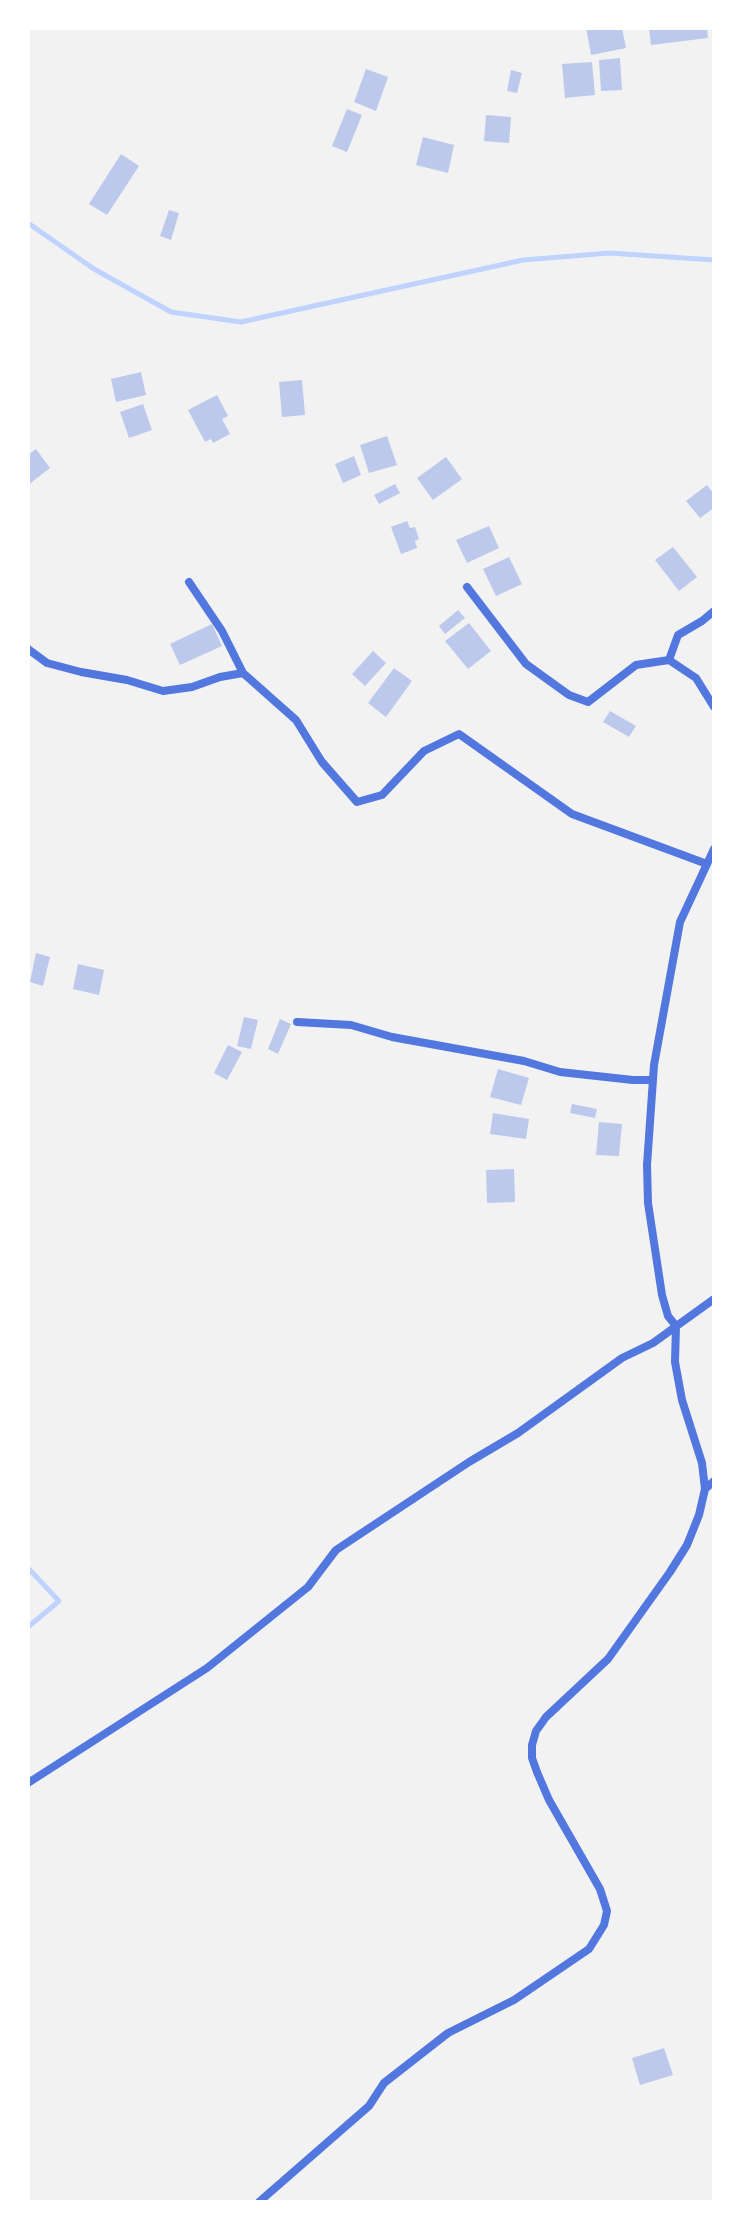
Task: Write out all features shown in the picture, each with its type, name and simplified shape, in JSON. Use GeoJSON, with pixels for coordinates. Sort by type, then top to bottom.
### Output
{"type":"FeatureCollection","features":[{"type":"Feature","properties":{"kind":"street"},"geometry":{"type":"LineString","coordinates":[[189,582],[222,631],[243,673],[296,720],[322,762],[357,802],[382,795],[424,751],[459,734],[572,814],[707,864]]}},
{"type":"Feature","properties":{"kind":"street"},"geometry":{"type":"LineString","coordinates":[[467,587],[526,664],[569,695],[588,702],[636,665],[669,660],[696,678],[714,707]]}},
{"type":"Feature","properties":{"kind":"street"},"geometry":{"type":"LineString","coordinates":[[669,660],[678,635],[714,611]]}},
{"type":"Feature","properties":{"kind":"street"},"geometry":{"type":"LineString","coordinates":[[28,649],[47,663],[163,691],[192,687],[243,673]]}},
{"type":"Feature","properties":{"kind":"street"},"geometry":{"type":"LineString","coordinates":[[259,2202],[369,2106],[384,2083],[448,2033],[514,2000],[589,1949],[604,1925],[607,1911],[600,1889],[549,1800],[532,1758],[532,1745],[536,1731],[546,1717],[608,1659],[670,1572],[687,1545],[705,1489],[702,1463],[682,1400],[675,1362],[676,1326],[668,1316],[662,1295],[648,1203],[647,1165],[656,1051],[680,922],[714,849]]}},
{"type":"Feature","properties":{"kind":"street"},"geometry":{"type":"LineString","coordinates":[[297,1022],[351,1025],[392,1037],[524,1061],[560,1072],[653,1080]]}},
{"type":"Feature","properties":{"kind":"street"},"geometry":{"type":"LineString","coordinates":[[28,1783],[207,1668],[308,1587],[336,1550],[518,1433],[622,1358],[653,1343],[714,1299]]}},
{"type":"Feature","properties":{"kind":"street"},"geometry":{"type":"LineString","coordinates":[[705,1489],[714,1481]]}},
{"type":"Feature","properties":{"kind":"building"},"geometry":{"type":"Polygon","coordinates":[[[586,28],[622,28],[626,48],[591,55],[586,28]]]}},
{"type":"Feature","properties":{"kind":"building"},"geometry":{"type":"Polygon","coordinates":[[[649,28],[707,28],[708,38],[651,45],[649,28]]]}},
{"type":"Feature","properties":{"kind":"building"},"geometry":{"type":"Polygon","coordinates":[[[620,58],[622,90],[601,91],[599,60],[620,58]]]}},
{"type":"Feature","properties":{"kind":"building"},"geometry":{"type":"Polygon","coordinates":[[[592,62],[595,95],[565,98],[562,64],[592,62]]]}},
{"type":"Feature","properties":{"kind":"building"},"geometry":{"type":"Polygon","coordinates":[[[366,69],[388,77],[376,111],[354,102],[366,69]]]}},
{"type":"Feature","properties":{"kind":"building"},"geometry":{"type":"Polygon","coordinates":[[[511,70],[522,73],[517,93],[507,91],[511,70]]]}},
{"type":"Feature","properties":{"kind":"building"},"geometry":{"type":"Polygon","coordinates":[[[347,109],[362,115],[347,152],[332,146],[347,109]]]}},
{"type":"Feature","properties":{"kind":"building"},"geometry":{"type":"Polygon","coordinates":[[[486,115],[511,117],[509,143],[484,141],[486,115]]]}},
{"type":"Feature","properties":{"kind":"building"},"geometry":{"type":"Polygon","coordinates":[[[423,137],[454,145],[448,173],[416,165],[423,137]]]}},
{"type":"Feature","properties":{"kind":"building"},"geometry":{"type":"Polygon","coordinates":[[[121,154],[139,166],[107,215],[89,204],[121,154]]]}},
{"type":"Feature","properties":{"kind":"building"},"geometry":{"type":"Polygon","coordinates":[[[169,210],[179,213],[171,240],[160,236],[169,210]]]}},
{"type":"Feature","properties":{"kind":"building"},"geometry":{"type":"Polygon","coordinates":[[[141,372],[146,395],[116,402],[111,379],[141,372]]]}},
{"type":"Feature","properties":{"kind":"building"},"geometry":{"type":"Polygon","coordinates":[[[302,380],[305,415],[282,417],[279,382],[302,380]]]}},
{"type":"Feature","properties":{"kind":"building"},"geometry":{"type":"Polygon","coordinates":[[[217,395],[228,416],[222,419],[230,434],[213,443],[211,439],[205,442],[188,410],[217,395]]]}},
{"type":"Feature","properties":{"kind":"building"},"geometry":{"type":"Polygon","coordinates":[[[143,404],[152,430],[129,438],[120,412],[143,404]]]}},
{"type":"Feature","properties":{"kind":"building"},"geometry":{"type":"Polygon","coordinates":[[[387,436],[397,465],[369,473],[360,445],[387,436]]]}},
{"type":"Feature","properties":{"kind":"building"},"geometry":{"type":"Polygon","coordinates":[[[36,449],[50,468],[28,485],[28,455],[36,449]]]}},
{"type":"Feature","properties":{"kind":"building"},"geometry":{"type":"Polygon","coordinates":[[[354,456],[361,475],[343,483],[335,464],[354,456]]]}},
{"type":"Feature","properties":{"kind":"building"},"geometry":{"type":"Polygon","coordinates":[[[446,457],[462,479],[433,500],[417,478],[446,457]]]}},
{"type":"Feature","properties":{"kind":"building"},"geometry":{"type":"Polygon","coordinates":[[[395,484],[400,493],[379,504],[374,495],[395,484]]]}},
{"type":"Feature","properties":{"kind":"building"},"geometry":{"type":"Polygon","coordinates":[[[707,485],[714,494],[714,508],[700,518],[686,501],[707,485]]]}},
{"type":"Feature","properties":{"kind":"building"},"geometry":{"type":"Polygon","coordinates":[[[407,521],[410,528],[415,527],[419,539],[415,541],[417,548],[401,554],[391,527],[407,521]]]}},
{"type":"Feature","properties":{"kind":"building"},"geometry":{"type":"Polygon","coordinates":[[[489,526],[499,548],[467,563],[456,540],[489,526]]]}},
{"type":"Feature","properties":{"kind":"building"},"geometry":{"type":"Polygon","coordinates":[[[673,547],[697,577],[679,591],[655,560],[673,547]]]}},
{"type":"Feature","properties":{"kind":"building"},"geometry":{"type":"Polygon","coordinates":[[[509,557],[522,584],[496,596],[483,569],[509,557]]]}},
{"type":"Feature","properties":{"kind":"building"},"geometry":{"type":"Polygon","coordinates":[[[458,610],[465,618],[445,634],[439,626],[458,610]]]}},
{"type":"Feature","properties":{"kind":"building"},"geometry":{"type":"Polygon","coordinates":[[[469,623],[491,651],[468,669],[445,641],[469,623]]]}},
{"type":"Feature","properties":{"kind":"building"},"geometry":{"type":"Polygon","coordinates":[[[212,624],[222,646],[180,665],[170,644],[212,624]]]}},
{"type":"Feature","properties":{"kind":"building"},"geometry":{"type":"Polygon","coordinates":[[[373,651],[386,663],[365,686],[352,674],[373,651]]]}},
{"type":"Feature","properties":{"kind":"building"},"geometry":{"type":"Polygon","coordinates":[[[394,668],[412,681],[386,717],[368,703],[394,668]]]}},
{"type":"Feature","properties":{"kind":"building"},"geometry":{"type":"Polygon","coordinates":[[[610,711],[636,726],[629,737],[603,722],[610,711]]]}},
{"type":"Feature","properties":{"kind":"building"},"geometry":{"type":"Polygon","coordinates":[[[36,953],[50,957],[43,986],[30,982],[36,953]]]}},
{"type":"Feature","properties":{"kind":"building"},"geometry":{"type":"Polygon","coordinates":[[[78,964],[104,970],[99,995],[73,989],[78,964]]]}},
{"type":"Feature","properties":{"kind":"building"},"geometry":{"type":"Polygon","coordinates":[[[244,1017],[258,1020],[251,1049],[237,1046],[244,1017]]]}},
{"type":"Feature","properties":{"kind":"building"},"geometry":{"type":"Polygon","coordinates":[[[280,1019],[291,1024],[278,1054],[268,1049],[280,1019]]]}},
{"type":"Feature","properties":{"kind":"building"},"geometry":{"type":"Polygon","coordinates":[[[228,1045],[242,1052],[227,1080],[214,1073],[228,1045]]]}},
{"type":"Feature","properties":{"kind":"building"},"geometry":{"type":"Polygon","coordinates":[[[498,1069],[529,1078],[521,1105],[490,1097],[498,1069]]]}},
{"type":"Feature","properties":{"kind":"building"},"geometry":{"type":"Polygon","coordinates":[[[572,1104],[597,1109],[595,1118],[570,1113],[572,1104]]]}},
{"type":"Feature","properties":{"kind":"building"},"geometry":{"type":"Polygon","coordinates":[[[493,1113],[529,1119],[526,1139],[490,1134],[493,1113]]]}},
{"type":"Feature","properties":{"kind":"building"},"geometry":{"type":"Polygon","coordinates":[[[599,1122],[622,1124],[619,1156],[596,1155],[599,1122]]]}},
{"type":"Feature","properties":{"kind":"building"},"geometry":{"type":"Polygon","coordinates":[[[514,1169],[515,1202],[487,1203],[486,1170],[514,1169]]]}},
{"type":"Feature","properties":{"kind":"building"},"geometry":{"type":"Polygon","coordinates":[[[664,2048],[673,2075],[640,2085],[632,2058],[664,2048]]]}},
{"type":"Feature","properties":{"kind":"waterway"},"geometry":{"type":"LineString","coordinates":[[28,223],[94,269],[171,312],[241,322],[523,260],[610,253],[714,260]]}},
{"type":"Feature","properties":{"kind":"waterway"},"geometry":{"type":"LineString","coordinates":[[28,1568],[59,1601],[28,1627]]}}]}
